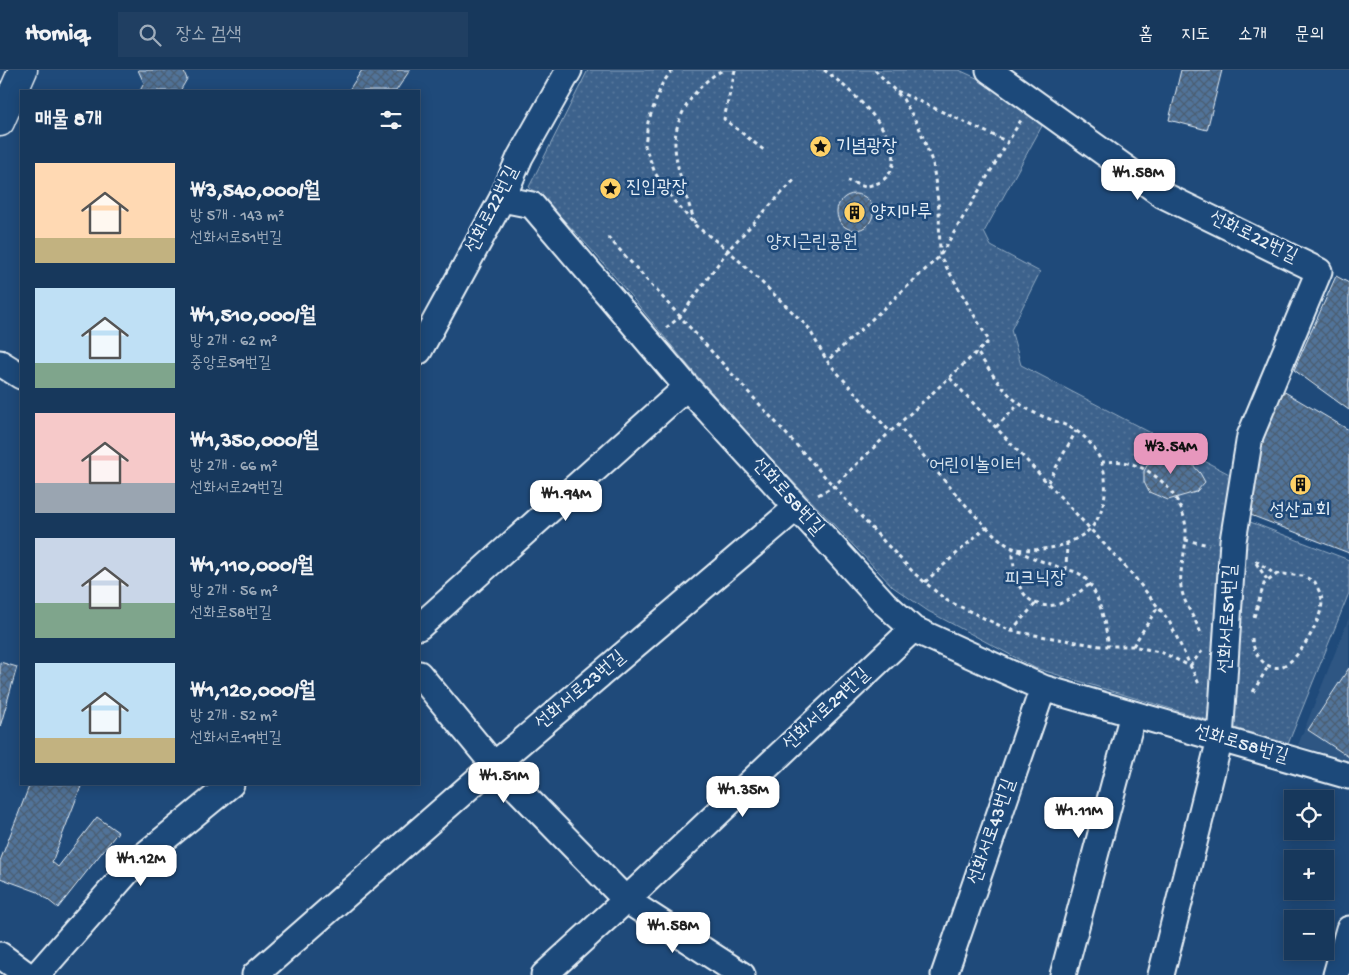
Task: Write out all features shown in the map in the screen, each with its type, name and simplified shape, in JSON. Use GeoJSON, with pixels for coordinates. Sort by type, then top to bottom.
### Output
{"type":"FeatureCollection","features":[{"type":"Feature","properties":{"kind":"main road"},"geometry":{"type":"LineString","coordinates":[[0,122],[23,70]]}},
{"type":"Feature","properties":{"kind":"street","name":"선화로22번길"},"geometry":{"type":"LineString","coordinates":[[420,350],[502,199],[520,157],[570,70]]}},
{"type":"Feature","properties":{"kind":"street","name":"선화로22번길"},"geometry":{"type":"LineString","coordinates":[[989,70],[1164,195],[1319,271]]}},
{"type":"Feature","properties":{"kind":"street","name":"선화로58번길"},"geometry":{"type":"LineString","coordinates":[[502,199],[532,205],[687,387],[884,603],[913,629],[1042,688],[1349,776]]}},
{"type":"Feature","properties":{"kind":"street","name":"선화서로51번길"},"geometry":{"type":"LineString","coordinates":[[1161,975],[1220,739],[1233,541],[1250,436],[1319,271]]}},
{"type":"Feature","properties":{"kind":"street"},"geometry":{"type":"LineString","coordinates":[[0,364],[20,375]]}},
{"type":"Feature","properties":{"kind":"street"},"geometry":{"type":"LineString","coordinates":[[420,626],[687,387]]}},
{"type":"Feature","properties":{"kind":"street","name":"선화서로23번길"},"geometry":{"type":"LineString","coordinates":[[255,975],[494,765],[796,508]]}},
{"type":"Feature","properties":{"kind":"street","name":"선화서로29번길"},"geometry":{"type":"LineString","coordinates":[[544,975],[913,629]]}},
{"type":"Feature","properties":{"kind":"street"},"geometry":{"type":"LineString","coordinates":[[420,675],[494,765],[626,900],[742,975]]}},
{"type":"Feature","properties":{"kind":"street","name":"선화서로43번길"},"geometry":{"type":"LineString","coordinates":[[944,975],[1042,688]]}},
{"type":"Feature","properties":{"kind":"street"},"geometry":{"type":"LineString","coordinates":[[1063,975],[1133,714]]}},
{"type":"Feature","properties":{"kind":"street"},"geometry":{"type":"LineString","coordinates":[[37,975],[135,863],[230,785]]}},
{"type":"Feature","properties":{"kind":"street"},"geometry":{"type":"LineString","coordinates":[[1336,975],[1349,929]]}},
{"type":"Feature","properties":{"kind":"street"},"geometry":{"type":"LineString","coordinates":[[0,955],[27,975]]}},
{"type":"Feature","properties":{"kind":"path"},"geometry":{"type":"LineString","coordinates":[[672,70],[662,84],[648,122],[645,146],[655,173],[696,226],[728,250],[808,327],[827,361],[890,432]]}},
{"type":"Feature","properties":{"kind":"path"},"geometry":{"type":"LineString","coordinates":[[696,226],[682,182],[675,141],[681,117],[692,98],[705,83],[723,70]]}},
{"type":"Feature","properties":{"kind":"path"},"geometry":{"type":"LineString","coordinates":[[735,70],[724,119],[766,151]]}},
{"type":"Feature","properties":{"kind":"path"},"geometry":{"type":"LineString","coordinates":[[824,70],[859,98],[875,117],[892,147],[892,168],[883,180],[865,188],[848,181]]}},
{"type":"Feature","properties":{"kind":"path"},"geometry":{"type":"LineString","coordinates":[[834,486],[897,424],[950,378],[989,340],[940,256],[939,209],[934,164],[919,127],[903,99],[875,70]]}},
{"type":"Feature","properties":{"kind":"path"},"geometry":{"type":"LineString","coordinates":[[896,91],[1008,142]]}},
{"type":"Feature","properties":{"kind":"path"},"geometry":{"type":"LineString","coordinates":[[827,361],[940,256],[1033,100]]}},
{"type":"Feature","properties":{"kind":"path"},"geometry":{"type":"LineString","coordinates":[[680,317],[728,250],[796,178]]}},
{"type":"Feature","properties":{"kind":"path"},"geometry":{"type":"LineString","coordinates":[[608,237],[834,486],[924,582],[946,600],[1011,631],[1058,641],[1109,646],[1133,646],[1163,654],[1190,666]]}},
{"type":"Feature","properties":{"kind":"path"},"geometry":{"type":"LineString","coordinates":[[977,352],[1000,384],[1020,404],[1086,436],[1105,474],[1105,496],[1097,520],[1091,529],[1058,548],[1013,548]]}},
{"type":"Feature","properties":{"kind":"path"},"geometry":{"type":"LineString","coordinates":[[950,378],[1132,574],[1169,622],[1199,684]]}},
{"type":"Feature","properties":{"kind":"path"},"geometry":{"type":"LineString","coordinates":[[996,427],[1020,404]]}},
{"type":"Feature","properties":{"kind":"path"},"geometry":{"type":"LineString","coordinates":[[897,424],[986,527],[1013,548],[1031,558],[1079,573],[1088,585],[1101,610],[1109,646]]}},
{"type":"Feature","properties":{"kind":"path"},"geometry":{"type":"LineString","coordinates":[[1048,482],[1076,431]]}},
{"type":"Feature","properties":{"kind":"path"},"geometry":{"type":"LineString","coordinates":[[1100,462],[1124,462],[1142,469],[1163,482],[1179,502],[1186,533],[1182,556],[1181,584],[1184,598],[1204,640]]}},
{"type":"Feature","properties":{"kind":"path"},"geometry":{"type":"LineString","coordinates":[[924,582],[986,527]]}},
{"type":"Feature","properties":{"kind":"path"},"geometry":{"type":"LineString","coordinates":[[1066,570],[1067,544]]}},
{"type":"Feature","properties":{"kind":"path"},"geometry":{"type":"LineString","coordinates":[[1013,548],[1012,567],[1017,585],[1030,599],[1042,605],[1059,604],[1088,585]]}},
{"type":"Feature","properties":{"kind":"path"},"geometry":{"type":"LineString","coordinates":[[1253,634],[1257,657],[1269,665],[1284,665],[1290,662],[1307,640],[1322,611],[1322,598],[1315,582],[1303,576],[1273,573],[1252,557],[1268,581]]}},
{"type":"Feature","properties":{"kind":"path"},"geometry":{"type":"LineString","coordinates":[[1254,621],[1258,599],[1268,581],[1278,574]]}},
{"type":"Feature","properties":{"kind":"path"},"geometry":{"type":"LineString","coordinates":[[1011,631],[1037,602]]}},
{"type":"Feature","properties":{"kind":"path"},"geometry":{"type":"LineString","coordinates":[[1133,646],[1158,607]]}},
{"type":"Feature","properties":{"kind":"path"},"geometry":{"type":"LineString","coordinates":[[1190,666],[1202,651],[1203,646]]}},
{"type":"Feature","properties":{"kind":"path"},"geometry":{"type":"LineString","coordinates":[[1253,692],[1269,665]]}},
{"type":"Feature","properties":{"kind":"shaded area"},"geometry":{"type":"Polygon","coordinates":[[[1349,618],[1349,761],[1298,745],[1349,618]]]}},
{"type":"Feature","properties":{"kind":"green space","name":"양지근린공원"},"geometry":{"type":"Polygon","coordinates":[[[588,70],[959,70],[992,85],[1042,126],[984,232],[991,246],[1040,272],[1011,330],[1021,365],[1235,477],[1227,513],[1349,560],[1349,593],[1288,744],[1035,668],[928,611],[893,587],[774,462],[683,360],[576,233],[529,187],[588,70]]]}},
{"type":"Feature","properties":{"kind":"building"},"geometry":{"type":"Polygon","coordinates":[[[138,70],[183,70],[187,79],[181,90],[140,90],[144,83],[138,70]]]}},
{"type":"Feature","properties":{"kind":"building"},"geometry":{"type":"Polygon","coordinates":[[[362,70],[410,70],[397,90],[349,90],[362,70]]]}},
{"type":"Feature","properties":{"kind":"building"},"geometry":{"type":"Polygon","coordinates":[[[1181,70],[1222,70],[1207,130],[1169,120],[1181,70]]]}},
{"type":"Feature","properties":{"kind":"building","name":"양지마루"},"geometry":{"type":"Polygon","coordinates":[[[855,194],[862,195],[868,199],[872,205],[872,219],[868,225],[862,229],[855,230],[848,229],[842,225],[838,219],[837,212],[838,205],[842,199],[848,195],[855,194]]]}},
{"type":"Feature","properties":{"kind":"building"},"geometry":{"type":"Polygon","coordinates":[[[1336,276],[1349,283],[1349,410],[1294,370],[1336,276]]]}},
{"type":"Feature","properties":{"kind":"building","name":"성산교회"},"geometry":{"type":"Polygon","coordinates":[[[1283,391],[1349,430],[1349,553],[1248,514],[1255,456],[1283,391]]]}},
{"type":"Feature","properties":{"kind":"building"},"geometry":{"type":"Polygon","coordinates":[[[1160,443],[1190,462],[1200,473],[1205,482],[1196,492],[1168,500],[1149,492],[1144,482],[1144,471],[1160,443]]]}},
{"type":"Feature","properties":{"kind":"building"},"geometry":{"type":"Polygon","coordinates":[[[0,662],[17,667],[0,727],[0,662]]]}},
{"type":"Feature","properties":{"kind":"building"},"geometry":{"type":"Polygon","coordinates":[[[1349,668],[1349,757],[1308,730],[1349,668]]]}},
{"type":"Feature","properties":{"kind":"building"},"geometry":{"type":"Polygon","coordinates":[[[30,785],[82,785],[52,862],[58,867],[97,817],[118,832],[58,908],[38,892],[0,878],[0,861],[30,785]]]}},
{"type":"Feature","properties":{"kind":"place","name":"기념광장"},"geometry":{"type":"Point","coordinates":[820,147]}},
{"type":"Feature","properties":{"kind":"place","name":"진입광장"},"geometry":{"type":"Point","coordinates":[610,188]}},
{"type":"Feature","properties":{"kind":"place","name":"양지마루"},"geometry":{"type":"Point","coordinates":[855,213]}},
{"type":"Feature","properties":{"kind":"place","name":"성산교회"},"geometry":{"type":"Point","coordinates":[1300,485]}},
{"type":"Feature","properties":{"kind":"park label","name":"어린이놀이터"},"geometry":{"type":"Point","coordinates":[975,466]}},
{"type":"Feature","properties":{"kind":"park label","name":"피크닉장"},"geometry":{"type":"Point","coordinates":[1035,579]}}]}
